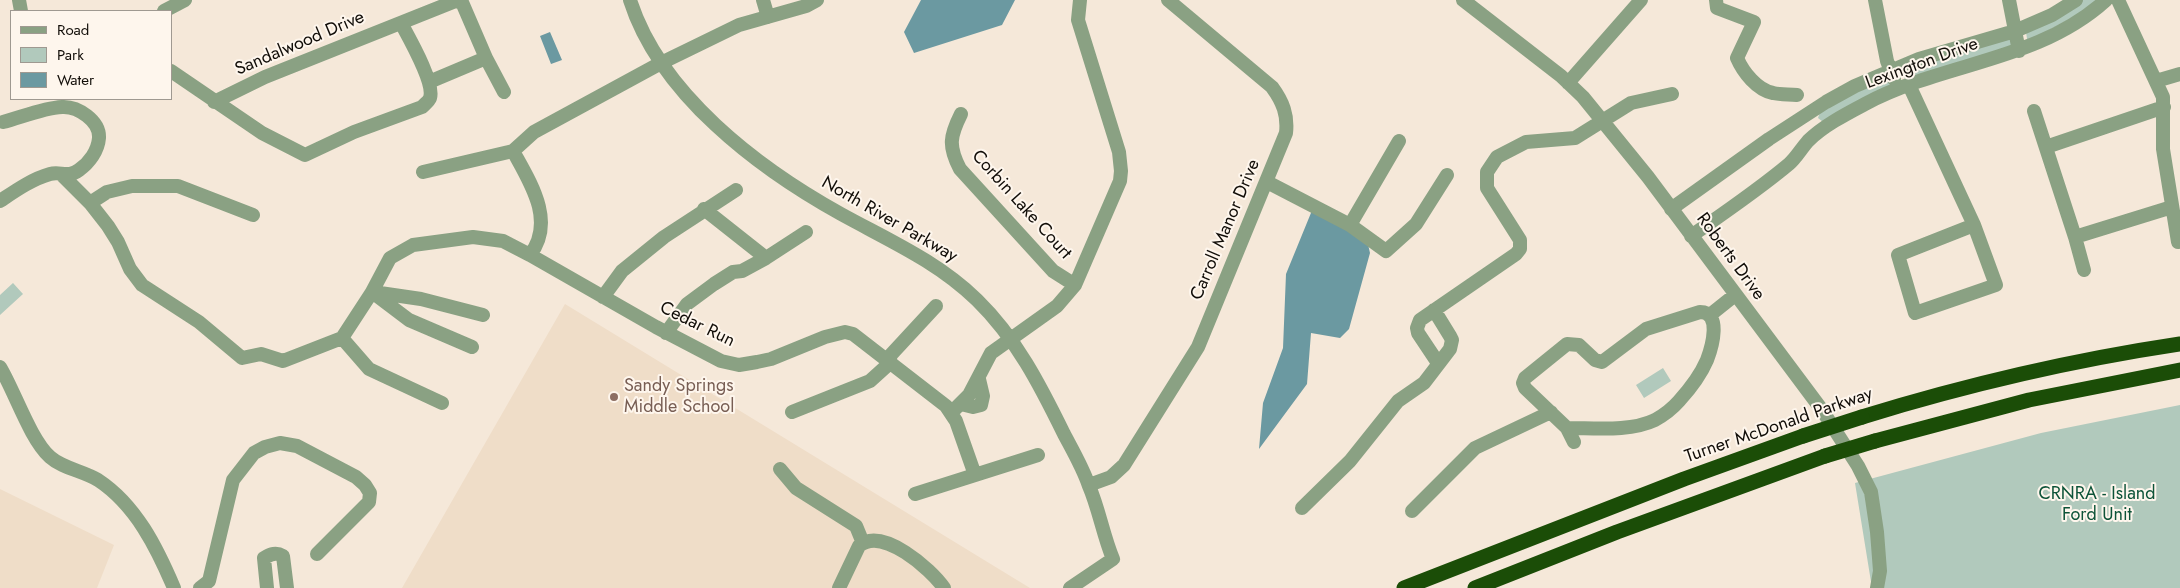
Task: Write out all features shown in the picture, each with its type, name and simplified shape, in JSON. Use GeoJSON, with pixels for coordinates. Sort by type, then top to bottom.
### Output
{"type":"FeatureCollection","features":[{"type":"Feature","properties":{"kind":"highway","name":"Turner McDonald Parkway"},"geometry":{"type":"LineString","coordinates":[[1404,588],[1684,479],[1862,417],[2030,373],[2180,344]]}},
{"type":"Feature","properties":{"kind":"highway"},"geometry":{"type":"LineString","coordinates":[[1474,588],[1626,529],[1825,456],[2029,400],[2180,370]]}},
{"type":"Feature","properties":{"kind":"street"},"geometry":{"type":"LineString","coordinates":[[166,10],[185,0]]}},
{"type":"Feature","properties":{"kind":"street","name":"Sandalwood Drive"},"geometry":{"type":"LineString","coordinates":[[214,102],[265,77],[460,0],[486,58],[504,92]]}},
{"type":"Feature","properties":{"kind":"street","name":"North River Parkway"},"geometry":{"type":"LineString","coordinates":[[630,0],[645,37],[661,63],[704,113],[774,172],[814,198],[901,244],[936,266],[976,299],[1010,338],[1044,391],[1089,485],[1113,559],[1070,588]]}},
{"type":"Feature","properties":{"kind":"street"},"geometry":{"type":"LineString","coordinates":[[763,0],[768,17]]}},
{"type":"Feature","properties":{"kind":"street"},"geometry":{"type":"LineString","coordinates":[[423,172],[513,152],[534,132],[661,63],[739,25],[806,6],[817,0]]}},
{"type":"Feature","properties":{"kind":"street"},"geometry":{"type":"LineString","coordinates":[[956,409],[981,405],[984,396],[979,379],[991,353],[1057,306],[1075,285],[1116,191],[1121,171],[1119,152],[1078,20],[1080,0]]}},
{"type":"Feature","properties":{"kind":"street","name":"Carroll Manor Drive"},"geometry":{"type":"LineString","coordinates":[[1089,485],[1111,477],[1124,465],[1198,347],[1286,133],[1286,115],[1279,96],[1272,88],[1168,0]]}},
{"type":"Feature","properties":{"kind":"street","name":"Roberts Drive"},"geometry":{"type":"LineString","coordinates":[[1463,0],[1568,83],[1603,120],[1822,410],[1858,466],[1871,492],[1878,532],[1880,571],[1877,588]]}},
{"type":"Feature","properties":{"kind":"street"},"geometry":{"type":"LineString","coordinates":[[1568,83],[1641,0]]}},
{"type":"Feature","properties":{"kind":"street"},"geometry":{"type":"LineString","coordinates":[[1716,0],[1717,8],[1754,22],[1737,58],[1745,72],[1757,85],[1771,93],[1797,95]]}},
{"type":"Feature","properties":{"kind":"street"},"geometry":{"type":"LineString","coordinates":[[1874,0],[1890,71],[1905,86],[1974,225],[1996,285],[1914,313],[1898,256],[1974,225]]}},
{"type":"Feature","properties":{"kind":"street"},"geometry":{"type":"LineString","coordinates":[[2009,0],[2019,51]]}},
{"type":"Feature","properties":{"kind":"street","name":"Lexington Drive"},"geometry":{"type":"LineString","coordinates":[[1671,209],[1769,139],[1826,102],[1855,86],[1919,59],[2015,31],[2052,15],[2076,0]]}},
{"type":"Feature","properties":{"kind":"street","name":"Lexington Drive"},"geometry":{"type":"LineString","coordinates":[[1691,236],[1790,163],[1809,140],[1825,128],[1866,104],[1905,86],[2019,51],[2063,32],[2106,0]]}},
{"type":"Feature","properties":{"kind":"street"},"geometry":{"type":"LineString","coordinates":[[2118,0],[2132,35],[2156,80],[2163,98],[2162,135],[2178,242]]}},
{"type":"Feature","properties":{"kind":"street"},"geometry":{"type":"LineString","coordinates":[[172,72],[262,133],[305,155],[354,132],[422,107],[431,96],[429,82],[402,23]]}},
{"type":"Feature","properties":{"kind":"street"},"geometry":{"type":"LineString","coordinates":[[429,82],[486,58]]}},
{"type":"Feature","properties":{"kind":"street"},"geometry":{"type":"LineString","coordinates":[[2156,80],[2180,74]]}},
{"type":"Feature","properties":{"kind":"street"},"geometry":{"type":"LineString","coordinates":[[1438,363],[1417,328],[1420,320],[1516,254],[1520,249],[1520,240],[1487,188],[1487,172],[1497,157],[1526,142],[1575,138],[1631,103],[1672,94]]}},
{"type":"Feature","properties":{"kind":"street"},"geometry":{"type":"LineString","coordinates":[[3,122],[62,107],[74,108],[86,115],[96,126],[100,137],[97,150],[90,161],[78,171],[63,176]]}},
{"type":"Feature","properties":{"kind":"street"},"geometry":{"type":"LineString","coordinates":[[2046,147],[2164,107]]}},
{"type":"Feature","properties":{"kind":"street"},"geometry":{"type":"LineString","coordinates":[[2034,111],[2076,237],[2084,270]]}},
{"type":"Feature","properties":{"kind":"street","name":"Corbin Lake Court"},"geometry":{"type":"LineString","coordinates":[[961,114],[953,129],[951,142],[953,155],[960,169],[1053,271],[1075,285]]}},
{"type":"Feature","properties":{"kind":"street"},"geometry":{"type":"LineString","coordinates":[[1350,225],[1399,141]]}},
{"type":"Feature","properties":{"kind":"street"},"geometry":{"type":"LineString","coordinates":[[513,152],[532,186],[540,207],[540,225],[534,248],[530,255]]}},
{"type":"Feature","properties":{"kind":"street"},"geometry":{"type":"LineString","coordinates":[[0,201],[23,185],[52,173],[63,176],[90,202],[118,242],[130,269],[142,285],[199,322],[242,358],[261,354],[283,361],[342,338],[369,369],[442,403]]}},
{"type":"Feature","properties":{"kind":"street"},"geometry":{"type":"LineString","coordinates":[[1267,182],[1350,225],[1386,251],[1416,224],[1447,175]]}},
{"type":"Feature","properties":{"kind":"street"},"geometry":{"type":"LineString","coordinates":[[90,202],[107,192],[132,186],[178,186],[253,215]]}},
{"type":"Feature","properties":{"kind":"street"},"geometry":{"type":"LineString","coordinates":[[603,297],[622,271],[664,237],[704,209],[736,190]]}},
{"type":"Feature","properties":{"kind":"street"},"geometry":{"type":"LineString","coordinates":[[2076,237],[2172,207]]}},
{"type":"Feature","properties":{"kind":"street"},"geometry":{"type":"LineString","coordinates":[[704,209],[766,258]]}},
{"type":"Feature","properties":{"kind":"street"},"geometry":{"type":"LineString","coordinates":[[666,333],[687,304],[733,272],[742,271],[766,258],[806,232]]}},
{"type":"Feature","properties":{"kind":"street","name":"Cedar Run"},"geometry":{"type":"LineString","coordinates":[[342,338],[372,292],[390,258],[413,245],[473,237],[503,241],[666,333],[721,361],[739,365],[771,359],[825,337],[845,332],[861,339],[946,406],[956,409],[956,421],[975,475]]}},
{"type":"Feature","properties":{"kind":"street"},"geometry":{"type":"LineString","coordinates":[[372,292],[421,299],[483,315]]}},
{"type":"Feature","properties":{"kind":"street"},"geometry":{"type":"LineString","coordinates":[[372,292],[409,320],[472,347]]}},
{"type":"Feature","properties":{"kind":"street"},"geometry":{"type":"LineString","coordinates":[[1710,315],[1735,295]]}},
{"type":"Feature","properties":{"kind":"street"},"geometry":{"type":"LineString","coordinates":[[792,412],[870,381],[936,306]]}},
{"type":"Feature","properties":{"kind":"street"},"geometry":{"type":"LineString","coordinates":[[1302,508],[1350,461],[1398,401],[1424,383],[1450,349],[1452,340],[1434,310]]}},
{"type":"Feature","properties":{"kind":"street"},"geometry":{"type":"LineString","coordinates":[[1568,428],[1625,427],[1652,421],[1669,412],[1680,400],[1707,360],[1714,323],[1710,315],[1700,312],[1646,328],[1602,362],[1595,360],[1580,345],[1574,343],[1567,344],[1525,378],[1523,383],[1525,388],[1568,428],[1574,442]]}},
{"type":"Feature","properties":{"kind":"street"},"geometry":{"type":"LineString","coordinates":[[0,367],[38,444],[51,458],[98,480],[122,501],[143,526],[163,562],[174,588]]}},
{"type":"Feature","properties":{"kind":"street"},"geometry":{"type":"LineString","coordinates":[[1412,511],[1476,448],[1551,412]]}},
{"type":"Feature","properties":{"kind":"street"},"geometry":{"type":"LineString","coordinates":[[200,588],[209,582],[233,480],[254,453],[265,447],[280,443],[297,446],[356,477],[365,485],[370,493],[369,502],[317,554]]}},
{"type":"Feature","properties":{"kind":"street"},"geometry":{"type":"LineString","coordinates":[[915,494],[1038,455]]}},
{"type":"Feature","properties":{"kind":"street"},"geometry":{"type":"LineString","coordinates":[[780,469],[796,488],[856,526],[863,543]]}},
{"type":"Feature","properties":{"kind":"street"},"geometry":{"type":"LineString","coordinates":[[839,588],[859,546],[863,543],[890,544],[933,574],[944,588]]}},
{"type":"Feature","properties":{"kind":"street"},"geometry":{"type":"LineString","coordinates":[[267,588],[264,558],[278,553],[283,556],[287,588]]}},
{"type":"Feature","properties":{"kind":"shaded area","name":"Sandy Springs Middle School"},"geometry":{"type":"Polygon","coordinates":[[[565,304],[1030,588],[402,588],[565,304]]]}},
{"type":"Feature","properties":{"kind":"shaded area"},"geometry":{"type":"Polygon","coordinates":[[[0,489],[114,545],[97,588],[0,588],[0,489]]]}},
{"type":"Feature","properties":{"kind":"green space"},"geometry":{"type":"Polygon","coordinates":[[[2082,0],[2099,0],[2088,9],[2029,41],[2027,39],[2026,32],[2082,0]]]}},
{"type":"Feature","properties":{"kind":"green space"},"geometry":{"type":"Polygon","coordinates":[[[2003,39],[2011,40],[2012,46],[1907,80],[1904,78],[1904,71],[2003,39]]]}},
{"type":"Feature","properties":{"kind":"green space"},"geometry":{"type":"Polygon","coordinates":[[[1884,78],[1889,81],[1890,85],[1823,122],[1818,118],[1820,112],[1884,78]]]}},
{"type":"Feature","properties":{"kind":"green space"},"geometry":{"type":"Polygon","coordinates":[[[13,283],[23,294],[0,315],[0,295],[13,283]]]}},
{"type":"Feature","properties":{"kind":"green space"},"geometry":{"type":"Polygon","coordinates":[[[1663,368],[1671,381],[1644,398],[1636,385],[1663,368]]]}},
{"type":"Feature","properties":{"kind":"green space","name":"CRNRA - Island Ford Unit"},"geometry":{"type":"Polygon","coordinates":[[[2180,405],[2180,588],[1872,588],[1855,483],[2041,433],[2180,405]]]}},
{"type":"Feature","properties":{"kind":"water"},"geometry":{"type":"Polygon","coordinates":[[[921,0],[1015,0],[1002,25],[914,53],[904,32],[921,0]]]}},
{"type":"Feature","properties":{"kind":"water"},"geometry":{"type":"Polygon","coordinates":[[[550,32],[562,60],[551,64],[540,36],[550,32]]]}},
{"type":"Feature","properties":{"kind":"water"},"geometry":{"type":"Polygon","coordinates":[[[1313,208],[1367,240],[1370,253],[1349,329],[1340,338],[1311,333],[1307,384],[1259,449],[1263,403],[1283,348],[1286,274],[1313,208]]]}},
{"type":"Feature","properties":{"kind":"place","name":"Sandy Springs Middle School"},"geometry":{"type":"Point","coordinates":[614,397]}}]}
